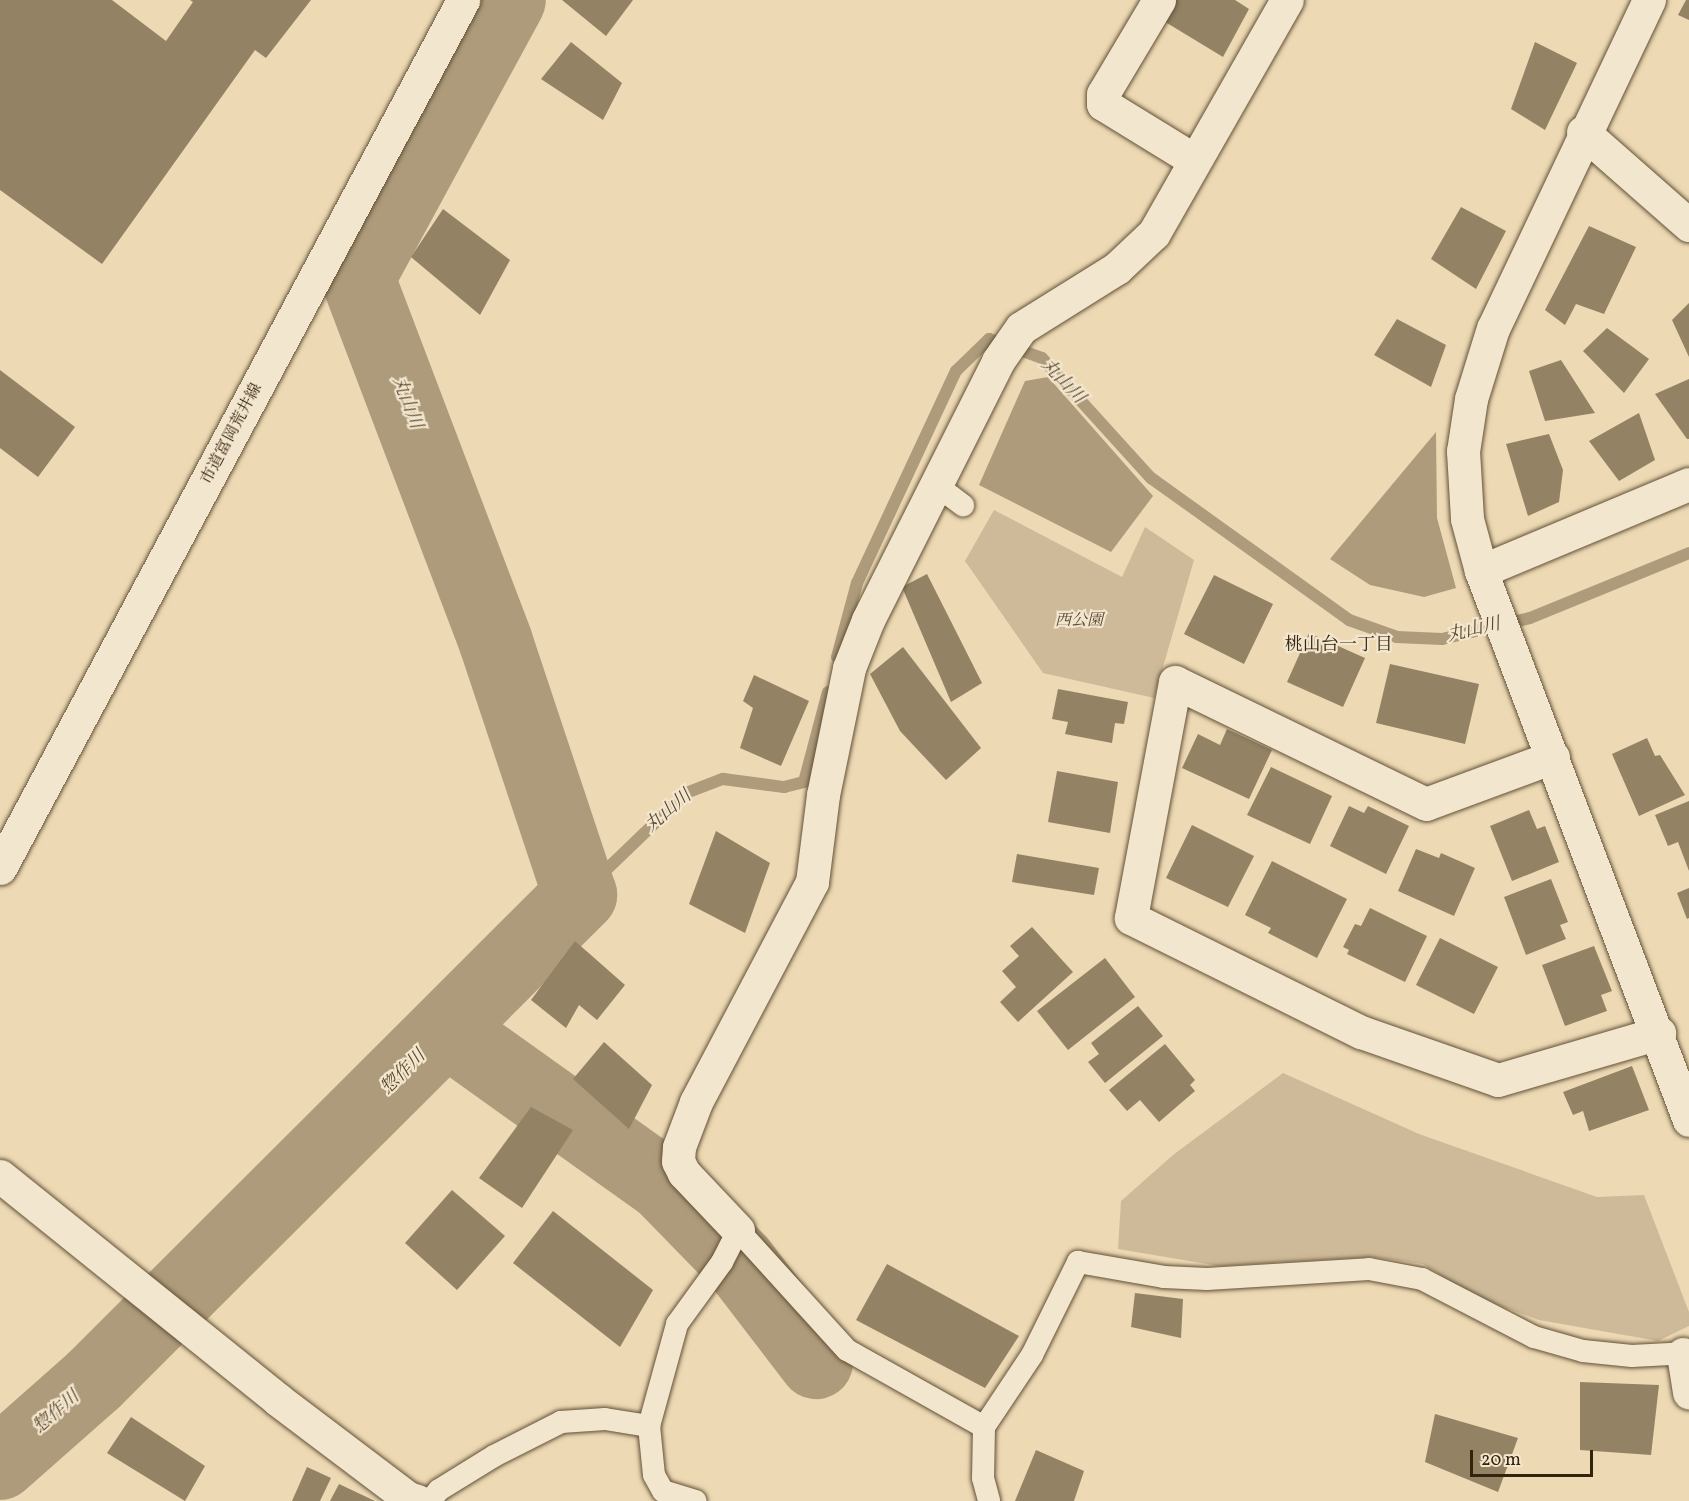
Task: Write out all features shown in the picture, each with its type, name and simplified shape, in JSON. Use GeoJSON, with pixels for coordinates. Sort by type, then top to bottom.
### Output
{"type":"FeatureCollection","features":[{"type":"Feature","properties":{"kind":"street","name":"市道富岡荒井線"},"geometry":{"type":"LineString","coordinates":[[0,868],[463,0]]}},
{"type":"Feature","properties":{"kind":"street"},"geometry":{"type":"LineString","coordinates":[[1159,0],[1103,93],[1102,104],[1194,160]]}},
{"type":"Feature","properties":{"kind":"street"},"geometry":{"type":"LineString","coordinates":[[1649,0],[1583,132],[1493,328],[1471,399],[1463,451],[1467,519],[1481,571],[1659,1033],[1689,1120]]}},
{"type":"Feature","properties":{"kind":"street"},"geometry":{"type":"LineString","coordinates":[[738,1230],[684,1173],[678,1161],[679,1147],[696,1102],[812,882],[823,795],[849,668],[868,620],[998,361],[1022,328],[1137,253],[1154,233],[1280,2]]}},
{"type":"Feature","properties":{"kind":"street"},"geometry":{"type":"LineString","coordinates":[[1583,132],[1689,225]]}},
{"type":"Feature","properties":{"kind":"street"},"geometry":{"type":"LineString","coordinates":[[1481,571],[1689,484]]}},
{"type":"Feature","properties":{"kind":"street"},"geometry":{"type":"LineString","coordinates":[[1553,757],[1426,804],[1175,682],[1131,918],[1361,1032],[1498,1080],[1659,1033]]}},
{"type":"Feature","properties":{"kind":"street"},"geometry":{"type":"LineString","coordinates":[[0,1176],[157,1299],[277,1399],[408,1498],[418,1501]]}},
{"type":"Feature","properties":{"kind":"street"},"geometry":{"type":"LineString","coordinates":[[1686,1354],[1689,1393]]}},
{"type":"Feature","properties":{"kind":"lane"},"geometry":{"type":"LineString","coordinates":[[936,485],[963,505]]}},
{"type":"Feature","properties":{"kind":"lane"},"geometry":{"type":"LineString","coordinates":[[696,1501],[663,1491],[654,1475],[649,1426],[677,1324],[722,1262],[738,1230],[847,1350],[984,1428]]}},
{"type":"Feature","properties":{"kind":"lane"},"geometry":{"type":"LineString","coordinates":[[989,1501],[983,1478],[984,1428],[1032,1355],[1078,1262],[1164,1277],[1207,1279],[1369,1269],[1422,1279],[1534,1337],[1583,1351],[1632,1356],[1686,1354]]}},
{"type":"Feature","properties":{"kind":"lane"},"geometry":{"type":"LineString","coordinates":[[430,1501],[439,1490],[552,1425],[605,1419],[649,1426]]}},
{"type":"Feature","properties":{"kind":"green space","name":"西公園"},"geometry":{"type":"Polygon","coordinates":[[[994,510],[1122,577],[1145,527],[1194,560],[1154,698],[1043,673],[965,561],[994,510]]]}},
{"type":"Feature","properties":{"kind":"green space"},"geometry":{"type":"Polygon","coordinates":[[[1283,1073],[1419,1134],[1597,1197],[1644,1195],[1689,1312],[1689,1326],[1658,1341],[1539,1320],[1473,1296],[1423,1264],[1372,1257],[1219,1266],[1118,1249],[1121,1201],[1173,1155],[1283,1073]]]}},
{"type":"Feature","properties":{"kind":"shaded area"},"geometry":{"type":"Polygon","coordinates":[[[1048,377],[1153,496],[1111,552],[979,485],[1025,381],[1048,377]]]}},
{"type":"Feature","properties":{"kind":"shaded area"},"geometry":{"type":"Polygon","coordinates":[[[1436,432],[1437,518],[1456,588],[1424,597],[1370,585],[1330,559],[1436,432]]]}},
{"type":"Feature","properties":{"kind":"building"},"geometry":{"type":"Polygon","coordinates":[[[0,0],[112,0],[166,41],[193,2],[190,0],[311,0],[266,58],[255,50],[102,264],[0,190],[0,0]]]}},
{"type":"Feature","properties":{"kind":"building"},"geometry":{"type":"Polygon","coordinates":[[[562,0],[633,0],[606,36],[562,0]]]}},
{"type":"Feature","properties":{"kind":"building"},"geometry":{"type":"Polygon","coordinates":[[[1173,0],[1235,0],[1249,9],[1223,57],[1162,20],[1173,0]]]}},
{"type":"Feature","properties":{"kind":"building"},"geometry":{"type":"Polygon","coordinates":[[[1686,0],[1689,0],[1689,20],[1678,15],[1686,0]]]}},
{"type":"Feature","properties":{"kind":"building"},"geometry":{"type":"Polygon","coordinates":[[[571,42],[622,83],[603,120],[541,79],[571,42]]]}},
{"type":"Feature","properties":{"kind":"building"},"geometry":{"type":"Polygon","coordinates":[[[1535,42],[1577,63],[1545,130],[1511,109],[1535,42]]]}},
{"type":"Feature","properties":{"kind":"building"},"geometry":{"type":"Polygon","coordinates":[[[1461,207],[1506,231],[1476,289],[1431,259],[1461,207]]]}},
{"type":"Feature","properties":{"kind":"building"},"geometry":{"type":"Polygon","coordinates":[[[443,209],[510,260],[480,315],[411,257],[443,209]]]}},
{"type":"Feature","properties":{"kind":"building"},"geometry":{"type":"Polygon","coordinates":[[[1589,226],[1636,247],[1604,314],[1576,304],[1565,325],[1545,310],[1589,226]]]}},
{"type":"Feature","properties":{"kind":"building"},"geometry":{"type":"Polygon","coordinates":[[[1689,303],[1689,357],[1672,320],[1689,303]]]}},
{"type":"Feature","properties":{"kind":"building"},"geometry":{"type":"Polygon","coordinates":[[[1397,319],[1446,345],[1431,387],[1374,355],[1397,319]]]}},
{"type":"Feature","properties":{"kind":"building"},"geometry":{"type":"Polygon","coordinates":[[[1607,328],[1649,359],[1624,393],[1583,351],[1607,328]]]}},
{"type":"Feature","properties":{"kind":"building"},"geometry":{"type":"Polygon","coordinates":[[[1561,360],[1595,413],[1545,421],[1529,371],[1561,360]]]}},
{"type":"Feature","properties":{"kind":"building"},"geometry":{"type":"Polygon","coordinates":[[[0,370],[75,427],[38,477],[0,448],[0,370]]]}},
{"type":"Feature","properties":{"kind":"building"},"geometry":{"type":"Polygon","coordinates":[[[1689,379],[1689,439],[1687,439],[1655,394],[1689,379]]]}},
{"type":"Feature","properties":{"kind":"building"},"geometry":{"type":"Polygon","coordinates":[[[1639,413],[1655,460],[1619,481],[1589,441],[1639,413]]]}},
{"type":"Feature","properties":{"kind":"building"},"geometry":{"type":"Polygon","coordinates":[[[1549,434],[1563,470],[1559,502],[1528,516],[1506,444],[1549,434]]]}},
{"type":"Feature","properties":{"kind":"building"},"geometry":{"type":"Polygon","coordinates":[[[927,574],[982,683],[951,702],[902,587],[927,574]]]}},
{"type":"Feature","properties":{"kind":"building"},"geometry":{"type":"Polygon","coordinates":[[[1214,575],[1273,604],[1244,664],[1184,634],[1214,575]]]}},
{"type":"Feature","properties":{"kind":"building"},"geometry":{"type":"Polygon","coordinates":[[[1309,633],[1365,658],[1343,707],[1287,682],[1309,633]]]}},
{"type":"Feature","properties":{"kind":"building"},"geometry":{"type":"Polygon","coordinates":[[[903,647],[981,748],[946,780],[900,731],[870,674],[903,647]]]}},
{"type":"Feature","properties":{"kind":"building"},"geometry":{"type":"Polygon","coordinates":[[[1390,664],[1479,684],[1465,744],[1376,723],[1390,664]]]}},
{"type":"Feature","properties":{"kind":"building"},"geometry":{"type":"Polygon","coordinates":[[[754,675],[809,701],[781,766],[740,748],[753,708],[743,701],[754,675]]]}},
{"type":"Feature","properties":{"kind":"building"},"geometry":{"type":"Polygon","coordinates":[[[1058,689],[1128,702],[1124,724],[1115,723],[1112,743],[1065,734],[1068,722],[1052,719],[1058,689]]]}},
{"type":"Feature","properties":{"kind":"building"},"geometry":{"type":"Polygon","coordinates":[[[1227,729],[1272,750],[1249,799],[1182,768],[1198,734],[1220,745],[1227,729]]]}},
{"type":"Feature","properties":{"kind":"building"},"geometry":{"type":"Polygon","coordinates":[[[1647,738],[1655,756],[1660,755],[1685,795],[1639,816],[1612,754],[1647,738]]]}},
{"type":"Feature","properties":{"kind":"building"},"geometry":{"type":"Polygon","coordinates":[[[1271,767],[1332,796],[1310,844],[1247,815],[1271,767]]]}},
{"type":"Feature","properties":{"kind":"building"},"geometry":{"type":"Polygon","coordinates":[[[1057,771],[1118,782],[1110,833],[1048,822],[1057,771]]]}},
{"type":"Feature","properties":{"kind":"building"},"geometry":{"type":"Polygon","coordinates":[[[1689,801],[1689,871],[1678,842],[1668,846],[1655,815],[1689,801]]]}},
{"type":"Feature","properties":{"kind":"building"},"geometry":{"type":"Polygon","coordinates":[[[1349,806],[1364,813],[1368,806],[1409,826],[1386,874],[1330,846],[1349,806]]]}},
{"type":"Feature","properties":{"kind":"building"},"geometry":{"type":"Polygon","coordinates":[[[1529,810],[1537,829],[1545,826],[1559,862],[1512,881],[1490,826],[1529,810]]]}},
{"type":"Feature","properties":{"kind":"building"},"geometry":{"type":"Polygon","coordinates":[[[1192,825],[1254,856],[1228,907],[1166,878],[1192,825]]]}},
{"type":"Feature","properties":{"kind":"building"},"geometry":{"type":"Polygon","coordinates":[[[716,831],[770,863],[745,933],[689,904],[716,831]]]}},
{"type":"Feature","properties":{"kind":"building"},"geometry":{"type":"Polygon","coordinates":[[[1416,849],[1439,858],[1441,853],[1475,868],[1454,916],[1398,891],[1416,849]]]}},
{"type":"Feature","properties":{"kind":"building"},"geometry":{"type":"Polygon","coordinates":[[[1017,854],[1099,868],[1094,895],[1012,882],[1017,854]]]}},
{"type":"Feature","properties":{"kind":"building"},"geometry":{"type":"Polygon","coordinates":[[[1272,861],[1347,899],[1317,958],[1268,933],[1271,928],[1245,915],[1272,861]]]}},
{"type":"Feature","properties":{"kind":"building"},"geometry":{"type":"Polygon","coordinates":[[[1551,879],[1568,922],[1560,925],[1566,939],[1526,955],[1504,897],[1551,879]]]}},
{"type":"Feature","properties":{"kind":"building"},"geometry":{"type":"Polygon","coordinates":[[[1689,888],[1689,918],[1687,919],[1677,893],[1689,888]]]}},
{"type":"Feature","properties":{"kind":"building"},"geometry":{"type":"Polygon","coordinates":[[[1370,908],[1427,936],[1405,982],[1347,954],[1349,950],[1343,947],[1355,924],[1361,926],[1370,908]]]}},
{"type":"Feature","properties":{"kind":"building"},"geometry":{"type":"Polygon","coordinates":[[[1032,927],[1073,972],[1018,1022],[1000,1002],[1016,987],[1002,971],[1019,956],[1010,946],[1032,927]]]}},
{"type":"Feature","properties":{"kind":"building"},"geometry":{"type":"Polygon","coordinates":[[[1440,938],[1498,967],[1474,1014],[1416,985],[1440,938]]]}},
{"type":"Feature","properties":{"kind":"building"},"geometry":{"type":"Polygon","coordinates":[[[575,941],[625,985],[597,1020],[579,1005],[566,1028],[531,1000],[575,941]]]}},
{"type":"Feature","properties":{"kind":"building"},"geometry":{"type":"Polygon","coordinates":[[[1594,946],[1612,991],[1601,995],[1607,1011],[1565,1026],[1542,965],[1594,946]]]}},
{"type":"Feature","properties":{"kind":"building"},"geometry":{"type":"Polygon","coordinates":[[[1105,958],[1135,997],[1068,1050],[1037,1011],[1105,958]]]}},
{"type":"Feature","properties":{"kind":"building"},"geometry":{"type":"Polygon","coordinates":[[[1138,1006],[1163,1036],[1105,1083],[1088,1062],[1099,1054],[1091,1043],[1138,1006]]]}},
{"type":"Feature","properties":{"kind":"building"},"geometry":{"type":"Polygon","coordinates":[[[604,1042],[652,1085],[629,1129],[573,1079],[604,1042]]]}},
{"type":"Feature","properties":{"kind":"building"},"geometry":{"type":"Polygon","coordinates":[[[1165,1044],[1195,1080],[1190,1085],[1195,1091],[1159,1122],[1140,1100],[1127,1111],[1109,1090],[1165,1044]]]}},
{"type":"Feature","properties":{"kind":"building"},"geometry":{"type":"Polygon","coordinates":[[[1632,1066],[1649,1110],[1589,1131],[1583,1111],[1573,1115],[1563,1092],[1632,1066]]]}},
{"type":"Feature","properties":{"kind":"building"},"geometry":{"type":"Polygon","coordinates":[[[531,1107],[573,1130],[522,1208],[479,1178],[531,1107]]]}},
{"type":"Feature","properties":{"kind":"building"},"geometry":{"type":"Polygon","coordinates":[[[452,1190],[505,1236],[457,1290],[405,1243],[452,1190]]]}},
{"type":"Feature","properties":{"kind":"building"},"geometry":{"type":"Polygon","coordinates":[[[553,1211],[653,1290],[620,1347],[513,1263],[553,1211]]]}},
{"type":"Feature","properties":{"kind":"building"},"geometry":{"type":"Polygon","coordinates":[[[887,1264],[1019,1336],[985,1388],[856,1320],[887,1264]]]}},
{"type":"Feature","properties":{"kind":"building"},"geometry":{"type":"Polygon","coordinates":[[[1135,1293],[1183,1299],[1181,1338],[1131,1327],[1135,1293]]]}},
{"type":"Feature","properties":{"kind":"building"},"geometry":{"type":"Polygon","coordinates":[[[1580,1382],[1659,1385],[1651,1455],[1580,1450],[1580,1382]]]}},
{"type":"Feature","properties":{"kind":"building"},"geometry":{"type":"Polygon","coordinates":[[[1435,1414],[1518,1438],[1498,1492],[1425,1462],[1435,1414]]]}},
{"type":"Feature","properties":{"kind":"building"},"geometry":{"type":"Polygon","coordinates":[[[131,1417],[205,1466],[185,1501],[107,1453],[131,1417]]]}},
{"type":"Feature","properties":{"kind":"building"},"geometry":{"type":"Polygon","coordinates":[[[1036,1450],[1084,1471],[1074,1501],[1015,1501],[1036,1450]]]}},
{"type":"Feature","properties":{"kind":"building"},"geometry":{"type":"Polygon","coordinates":[[[307,1467],[331,1478],[320,1501],[292,1501],[307,1467]]]}},
{"type":"Feature","properties":{"kind":"building"},"geometry":{"type":"Polygon","coordinates":[[[339,1484],[375,1501],[330,1501],[339,1484]]]}},
{"type":"Feature","properties":{"kind":"waterway","name":"丸山川"},"geometry":{"type":"LineString","coordinates":[[0,1463],[94,1380],[580,895],[496,642],[358,278],[509,0]]}},
{"type":"Feature","properties":{"kind":"waterway","name":"丸山川"},"geometry":{"type":"LineString","coordinates":[[837,657],[857,583],[956,371],[989,339],[1042,358],[1151,478],[1349,620],[1397,637],[1442,639],[1530,618],[1689,553]]}},
{"type":"Feature","properties":{"kind":"waterway","name":"丸山川"},"geometry":{"type":"LineString","coordinates":[[580,895],[686,793],[723,779],[784,787],[804,782],[828,692]]}},
{"type":"Feature","properties":{"kind":"waterway","name":"惣作川"},"geometry":{"type":"LineString","coordinates":[[447,1030],[663,1184],[740,1263],[816,1362]]}},
{"type":"Feature","properties":{"kind":"district","name":"桃山台一丁目"},"geometry":{"type":"Point","coordinates":[1339,646]}}]}
